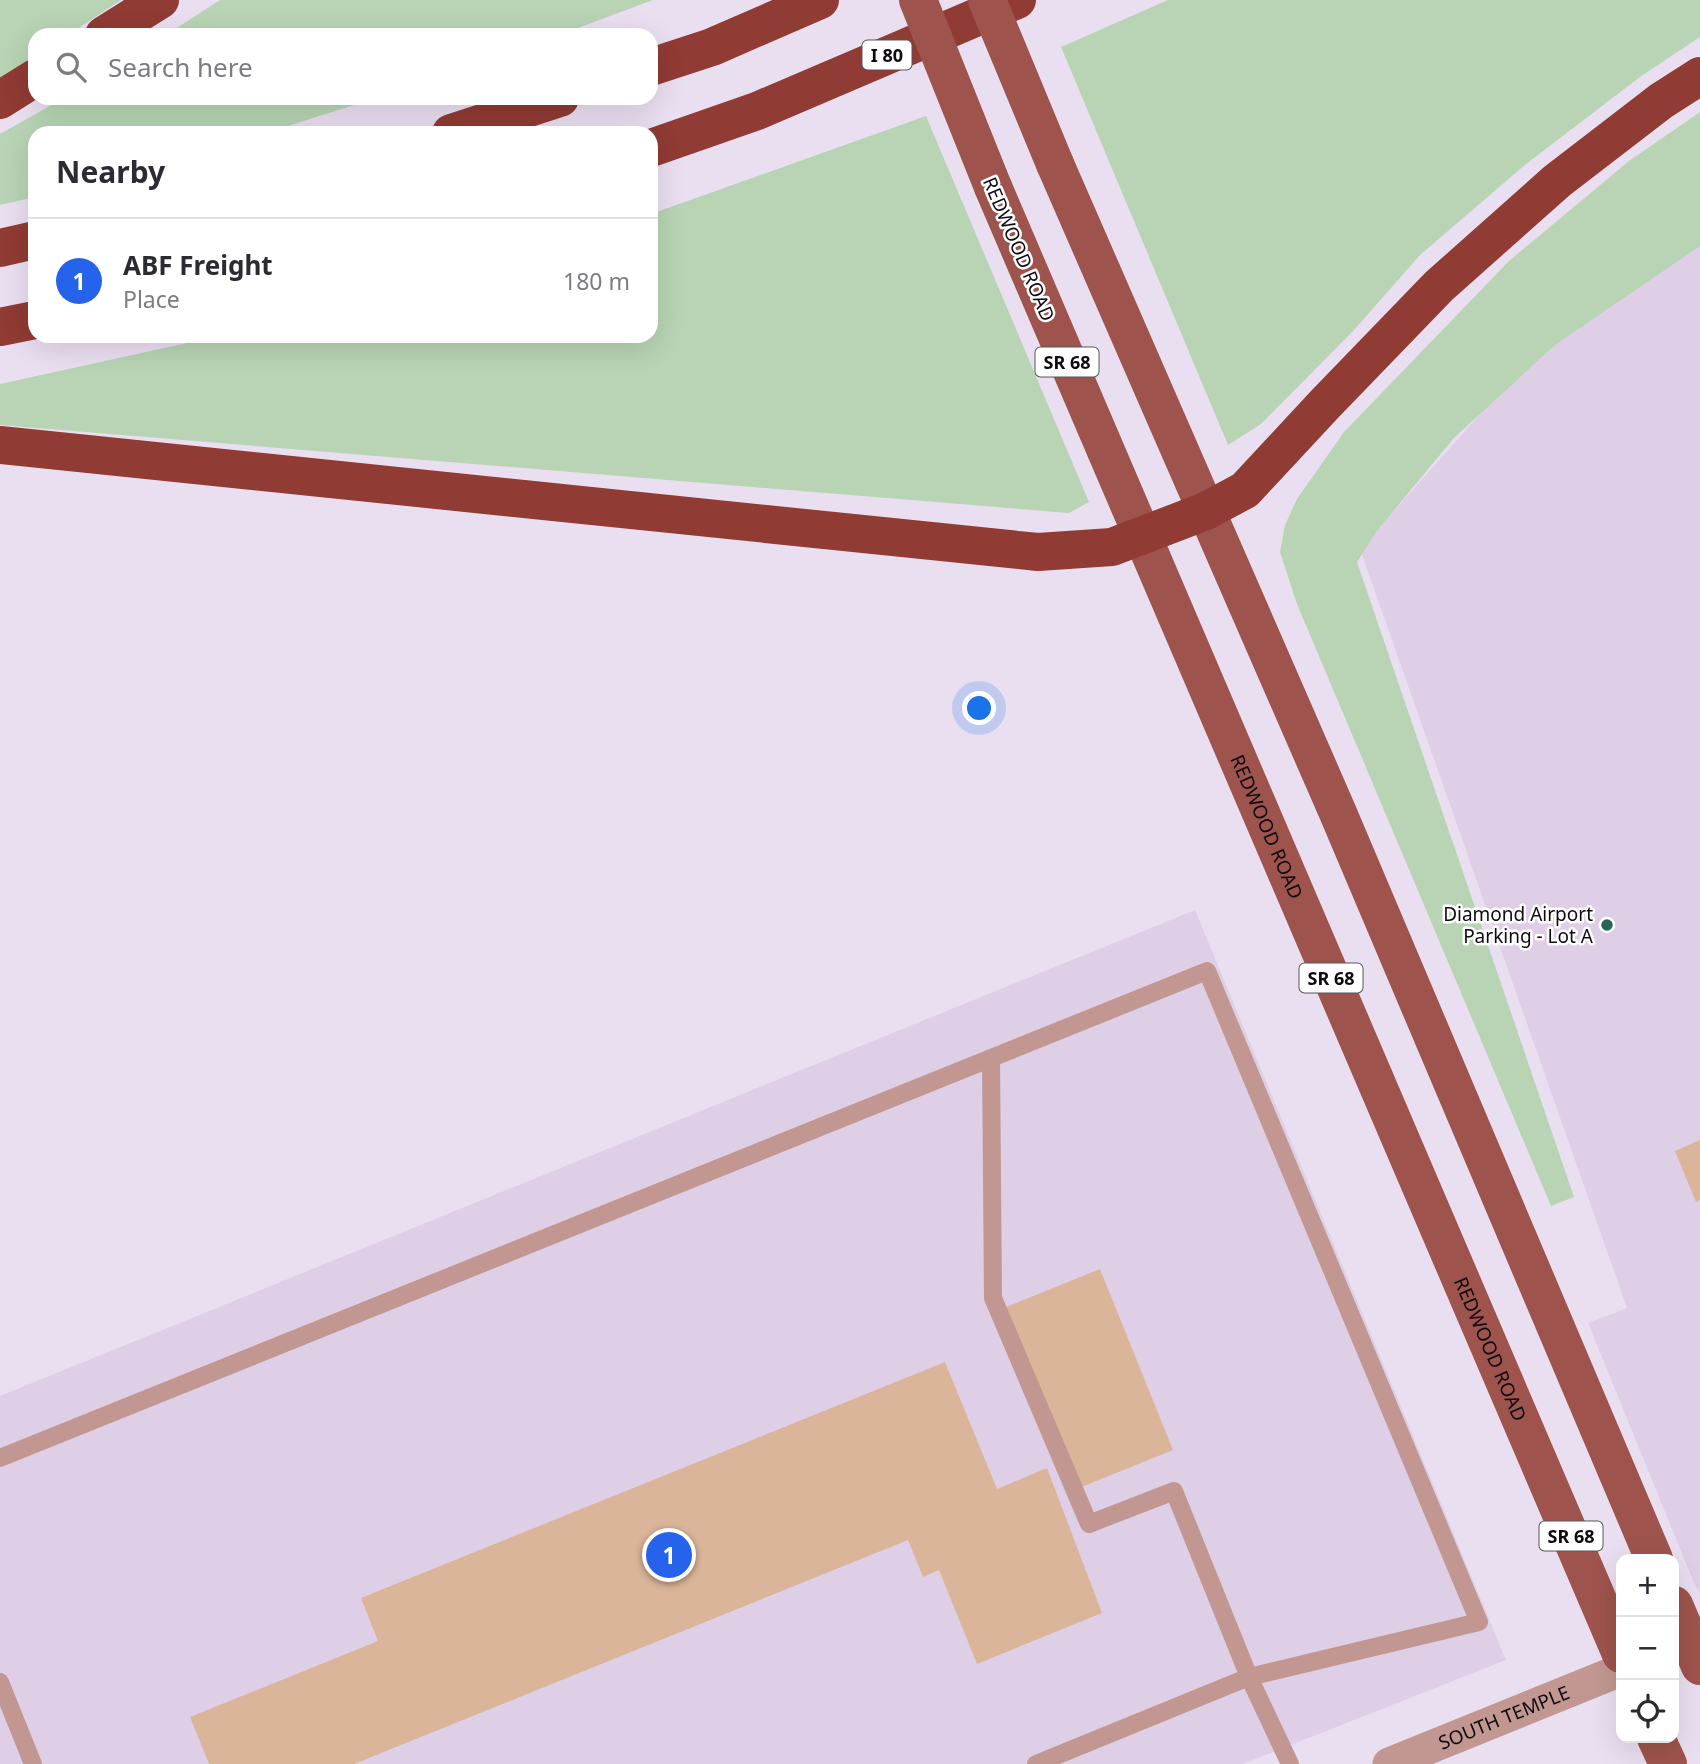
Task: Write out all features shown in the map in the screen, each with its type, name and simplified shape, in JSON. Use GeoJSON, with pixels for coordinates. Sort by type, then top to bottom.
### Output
{"type":"FeatureCollection","features":[{"type":"Feature","properties":{"kind":"highway"},"geometry":{"type":"LineString","coordinates":[[115,28],[160,0]]}},
{"type":"Feature","properties":{"kind":"highway"},"geometry":{"type":"LineString","coordinates":[[658,65],[712,47],[820,0]]}},
{"type":"Feature","properties":{"kind":"highway","name":"I 80"},"geometry":{"type":"LineString","coordinates":[[658,146],[757,111],[1017,0]]}},
{"type":"Feature","properties":{"kind":"highway"},"geometry":{"type":"LineString","coordinates":[[757,111],[1036,0]]}},
{"type":"Feature","properties":{"kind":"highway"},"geometry":{"type":"LineString","coordinates":[[0,446],[1038,551],[1112,547],[1142,538],[1206,511],[1253,483],[1439,286],[1547,190],[1661,100],[1700,76]]}},
{"type":"Feature","properties":{"kind":"highway"},"geometry":{"type":"LineString","coordinates":[[0,100],[28,82]]}},
{"type":"Feature","properties":{"kind":"highway"},"geometry":{"type":"LineString","coordinates":[[473,126],[538,105]]}},
{"type":"Feature","properties":{"kind":"highway"},"geometry":{"type":"LineString","coordinates":[[0,248],[28,242]]}},
{"type":"Feature","properties":{"kind":"highway"},"geometry":{"type":"LineString","coordinates":[[0,327],[28,321]]}},
{"type":"Feature","properties":{"kind":"main road","name":"REDWOOD ROAD"},"geometry":{"type":"LineString","coordinates":[[918,0],[993,187],[1142,538],[1616,1642]]}},
{"type":"Feature","properties":{"kind":"main road"},"geometry":{"type":"LineString","coordinates":[[987,0],[1055,164],[1338,813],[1652,1554]]}},
{"type":"Feature","properties":{"kind":"main road"},"geometry":{"type":"LineString","coordinates":[[1679,1617],[1691,1650]]}},
{"type":"Feature","properties":{"kind":"main road"},"geometry":{"type":"LineString","coordinates":[[1659,1743],[1668,1764]]}},
{"type":"Feature","properties":{"kind":"street","name":"SOUTH TEMPLE"},"geometry":{"type":"LineString","coordinates":[[1389,1764],[1616,1673]]}},
{"type":"Feature","properties":{"kind":"lane"},"geometry":{"type":"LineString","coordinates":[[0,1458],[1207,971],[1479,1622],[1249,1677],[1036,1764]]}},
{"type":"Feature","properties":{"kind":"lane"},"geometry":{"type":"LineString","coordinates":[[990,1059],[993,1298],[998,1311],[1089,1524],[1174,1491],[1249,1677],[1290,1764]]}},
{"type":"Feature","properties":{"kind":"lane"},"geometry":{"type":"LineString","coordinates":[[0,1682],[33,1764]]}},
{"type":"Feature","properties":{"kind":"shaded area","name":"Diamond Airport Parking - Lot A"},"geometry":{"type":"Polygon","coordinates":[[[1700,235],[1700,1593],[1588,1323],[1627,1308],[1360,549],[1554,331],[1700,235]]]}},
{"type":"Feature","properties":{"kind":"shaded area"},"geometry":{"type":"Polygon","coordinates":[[[1195,910],[1506,1660],[1243,1764],[0,1764],[0,1396],[1195,910]]]}},
{"type":"Feature","properties":{"kind":"green space"},"geometry":{"type":"Polygon","coordinates":[[[0,0],[121,0],[79,28],[28,28],[28,61],[0,79],[0,0]]]}},
{"type":"Feature","properties":{"kind":"green space"},"geometry":{"type":"Polygon","coordinates":[[[220,0],[653,0],[578,28],[177,28],[220,0]]]}},
{"type":"Feature","properties":{"kind":"green space"},"geometry":{"type":"Polygon","coordinates":[[[1168,0],[1700,0],[1700,37],[1640,77],[1526,164],[1420,255],[1354,330],[1261,424],[1228,445],[1061,47],[1168,0]]]}},
{"type":"Feature","properties":{"kind":"green space"},"geometry":{"type":"Polygon","coordinates":[[[52,105],[354,105],[288,126],[28,126],[28,199],[0,205],[0,134],[52,105]]]}},
{"type":"Feature","properties":{"kind":"green space"},"geometry":{"type":"Polygon","coordinates":[[[1700,112],[1700,246],[1555,345],[1454,438],[1376,532],[1357,562],[1574,1197],[1551,1206],[1297,604],[1280,552],[1285,525],[1297,499],[1344,432],[1509,261],[1629,161],[1700,112]]]}},
{"type":"Feature","properties":{"kind":"green space"},"geometry":{"type":"Polygon","coordinates":[[[926,116],[1089,502],[1069,513],[0,425],[0,384],[187,343],[658,343],[658,212],[926,116]]]}},
{"type":"Feature","properties":{"kind":"building"},"geometry":{"type":"Polygon","coordinates":[[[1700,1140],[1700,1200],[1696,1202],[1675,1151],[1700,1140]]]}},
{"type":"Feature","properties":{"kind":"building"},"geometry":{"type":"Polygon","coordinates":[[[1100,1269],[1173,1450],[1079,1488],[1006,1307],[1100,1269]]]}},
{"type":"Feature","properties":{"kind":"building"},"geometry":{"type":"Polygon","coordinates":[[[945,1362],[997,1489],[1047,1468],[1102,1613],[977,1664],[939,1570],[923,1577],[908,1540],[354,1764],[209,1764],[190,1717],[378,1641],[361,1598],[945,1362]]]}},
{"type":"Feature","properties":{"kind":"place","name":"Diamond Airport Parking - Lot A"},"geometry":{"type":"Point","coordinates":[1607,925]}},
{"type":"Feature","properties":{"kind":"place","name":"ABF Freight"},"geometry":{"type":"Point","coordinates":[669,1555]}}]}
